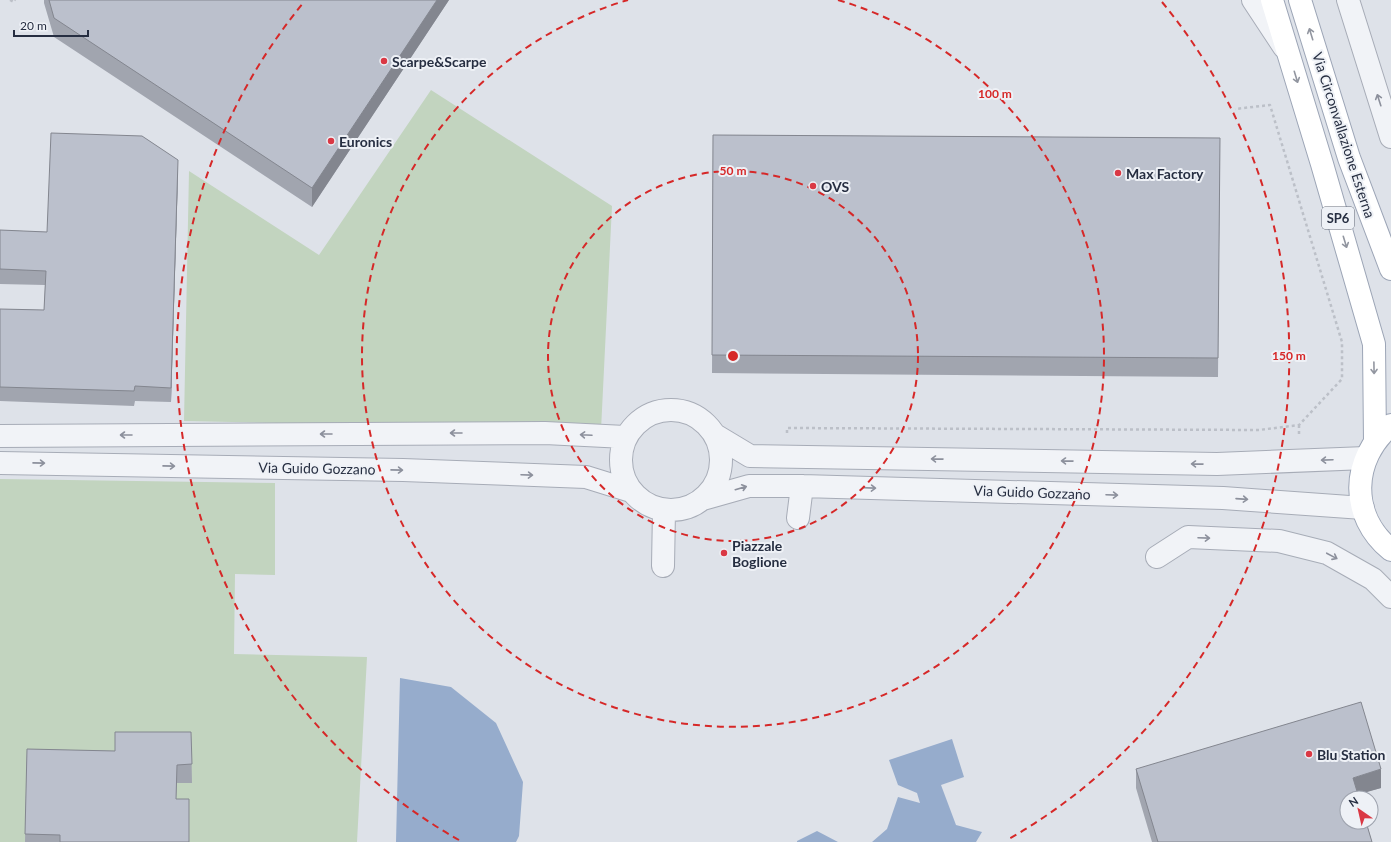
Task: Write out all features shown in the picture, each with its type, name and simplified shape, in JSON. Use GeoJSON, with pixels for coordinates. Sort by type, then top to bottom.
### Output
{"type":"FeatureCollection","features":[{"type":"Feature","properties":{"kind":"main road","name":"Via Circonvallazione Esterna"},"geometry":{"type":"LineString","coordinates":[[1272,0],[1351,262],[1374,344],[1370,450],[1360,483],[1363,508],[1373,531],[1391,550]]}},
{"type":"Feature","properties":{"kind":"main road","name":"Via Circonvallazione Esterna"},"geometry":{"type":"LineString","coordinates":[[1300,0],[1349,158],[1391,270]]}},
{"type":"Feature","properties":{"kind":"main road","name":"Via Circonvallazione Esterna"},"geometry":{"type":"LineString","coordinates":[[1370,450],[1391,425]]}},
{"type":"Feature","properties":{"kind":"street","name":"Via Circonvallazione Esterna"},"geometry":{"type":"LineString","coordinates":[[1253,0],[1289,54]]}},
{"type":"Feature","properties":{"kind":"street"},"geometry":{"type":"LineString","coordinates":[[1348,0],[1391,137]]}},
{"type":"Feature","properties":{"kind":"street"},"geometry":{"type":"LineString","coordinates":[[662,410],[678,410],[693,414],[706,423],[715,435],[721,451],[721,469],[715,485],[703,499],[691,506],[678,510],[664,510],[651,506],[640,500],[631,491],[624,479],[620,465],[621,451],[625,437],[634,424],[647,415],[662,410]]}},
{"type":"Feature","properties":{"kind":"street"},"geometry":{"type":"LineString","coordinates":[[0,436],[545,433],[625,437]]}},
{"type":"Feature","properties":{"kind":"street"},"geometry":{"type":"LineString","coordinates":[[715,435],[750,456],[1217,464],[1370,450]]}},
{"type":"Feature","properties":{"kind":"street","name":"Via Guido Gozzano"},"geometry":{"type":"LineString","coordinates":[[0,463],[403,470],[586,477],[631,491]]}},
{"type":"Feature","properties":{"kind":"street","name":"Via Guido Gozzano"},"geometry":{"type":"LineString","coordinates":[[703,499],[748,486],[802,486],[1222,498],[1363,508]]}},
{"type":"Feature","properties":{"kind":"street"},"geometry":{"type":"LineString","coordinates":[[798,518],[802,486]]}},
{"type":"Feature","properties":{"kind":"street"},"geometry":{"type":"LineString","coordinates":[[663,566],[664,510]]}},
{"type":"Feature","properties":{"kind":"street"},"geometry":{"type":"LineString","coordinates":[[1157,557],[1188,537],[1279,541],[1327,553],[1373,579],[1391,597]]}},
{"type":"Feature","properties":{"kind":"path"},"geometry":{"type":"LineString","coordinates":[[10,0],[14,2],[15,0]]}},
{"type":"Feature","properties":{"kind":"path"},"geometry":{"type":"LineString","coordinates":[[783,456],[787,428],[1259,430],[1299,426],[1342,379],[1342,342],[1270,105],[1235,109]]}},
{"type":"Feature","properties":{"kind":"green space"},"geometry":{"type":"Polygon","coordinates":[[[431,90],[612,206],[601,430],[184,421],[189,171],[319,255],[431,90]]]}},
{"type":"Feature","properties":{"kind":"green space"},"geometry":{"type":"Polygon","coordinates":[[[0,479],[275,483],[275,575],[235,574],[234,654],[367,657],[357,842],[0,842],[0,479]]]}},
{"type":"Feature","properties":{"kind":"water"},"geometry":{"type":"Polygon","coordinates":[[[400,678],[451,687],[496,723],[523,782],[519,836],[516,842],[396,842],[400,678]]]}},
{"type":"Feature","properties":{"kind":"water"},"geometry":{"type":"Polygon","coordinates":[[[952,739],[964,777],[941,785],[956,825],[982,832],[976,842],[872,842],[887,829],[898,797],[920,803],[917,793],[898,785],[889,760],[952,739]]]}},
{"type":"Feature","properties":{"kind":"water"},"geometry":{"type":"Polygon","coordinates":[[[817,831],[838,842],[797,842],[817,831]]]}},
{"type":"Feature","properties":{"kind":"building"},"geometry":{"type":"Polygon","coordinates":[[[49,0],[437,0],[312,188],[54,18],[49,0]]]}},
{"type":"Feature","properties":{"kind":"building"},"geometry":{"type":"Polygon","coordinates":[[[51,133],[142,136],[178,160],[171,388],[135,386],[134,391],[0,387],[0,309],[44,310],[46,271],[0,269],[0,230],[47,232],[51,133]]]}},
{"type":"Feature","properties":{"kind":"building"},"geometry":{"type":"Polygon","coordinates":[[[713,135],[1220,138],[1218,358],[712,355],[713,135]]]}},
{"type":"Feature","properties":{"kind":"building","name":"Blu Station"},"geometry":{"type":"Polygon","coordinates":[[[1361,702],[1381,769],[1353,778],[1357,790],[1339,790],[1339,830],[1368,830],[1372,842],[1158,842],[1136,769],[1361,702]]]}},
{"type":"Feature","properties":{"kind":"building"},"geometry":{"type":"Polygon","coordinates":[[[115,732],[191,732],[192,764],[177,765],[176,799],[189,799],[189,842],[60,842],[60,835],[25,834],[27,749],[115,751],[115,732]]]}},
{"type":"Feature","properties":{"kind":"place","name":"Scarpe&Scarpe"},"geometry":{"type":"Point","coordinates":[384,61]}},
{"type":"Feature","properties":{"kind":"place","name":"Euronics"},"geometry":{"type":"Point","coordinates":[331,141]}},
{"type":"Feature","properties":{"kind":"place","name":"Max Factory"},"geometry":{"type":"Point","coordinates":[1118,173]}},
{"type":"Feature","properties":{"kind":"place","name":"OVS"},"geometry":{"type":"Point","coordinates":[813,186]}},
{"type":"Feature","properties":{"kind":"place","name":"Piazzale Boglione"},"geometry":{"type":"Point","coordinates":[724,553]}},
{"type":"Feature","properties":{"kind":"place","name":"Blu Station"},"geometry":{"type":"Point","coordinates":[1309,754]}}]}
